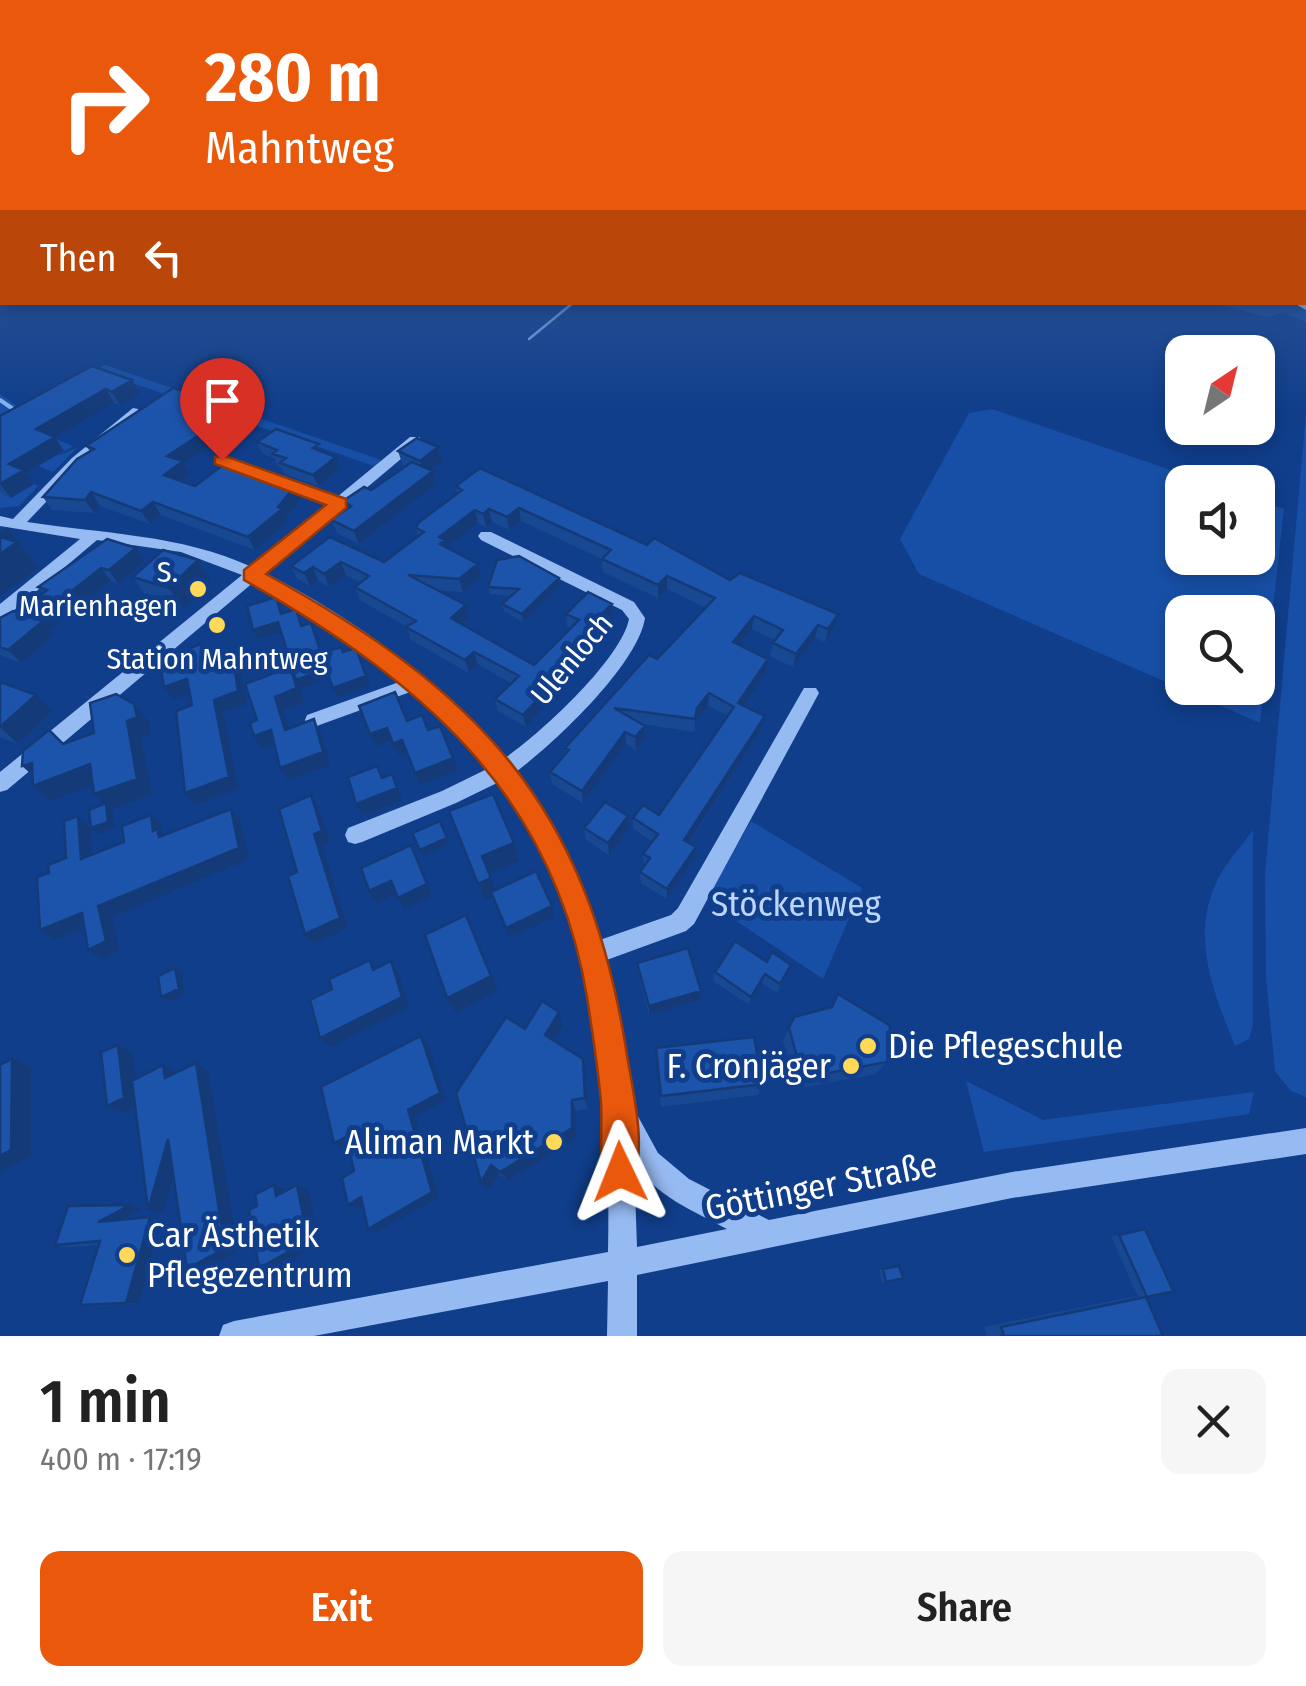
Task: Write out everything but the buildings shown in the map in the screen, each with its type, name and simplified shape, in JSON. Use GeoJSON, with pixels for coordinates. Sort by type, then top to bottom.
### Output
{"type":"FeatureCollection","features":[{"type":"Feature","properties":{"kind":"street"},"geometry":{"type":"LineString","coordinates":[[8,523],[133,412]]}},
{"type":"Feature","properties":{"kind":"street"},"geometry":{"type":"LineString","coordinates":[[0,784],[415,440]]}},
{"type":"Feature","properties":{"kind":"street"},"geometry":{"type":"LineString","coordinates":[[222,460],[340,504]]}},
{"type":"Feature","properties":{"kind":"street"},"geometry":{"type":"LineString","coordinates":[[8,523],[171,544],[252,575],[358,636],[418,682],[504,769],[560,862],[601,992],[618,1102],[622,1336]]}},
{"type":"Feature","properties":{"kind":"street"},"geometry":{"type":"LineString","coordinates":[[0,613],[94,535]]}},
{"type":"Feature","properties":{"kind":"street","name":"Ulenloch"},"geometry":{"type":"LineString","coordinates":[[486,536],[618,600],[638,619],[625,646],[594,682],[532,748],[504,769]]}},
{"type":"Feature","properties":{"kind":"street"},"geometry":{"type":"LineString","coordinates":[[314,720],[418,682]]}},
{"type":"Feature","properties":{"kind":"street"},"geometry":{"type":"LineString","coordinates":[[590,954],[678,924],[686,916],[810,692]]}},
{"type":"Feature","properties":{"kind":"street"},"geometry":{"type":"LineString","coordinates":[[355,836],[504,769]]}},
{"type":"Feature","properties":{"kind":"street"},"geometry":{"type":"LineString","coordinates":[[618,1102],[649,1162],[669,1180],[768,1235]]}},
{"type":"Feature","properties":{"kind":"street","name":"Göttinger Straße"},"geometry":{"type":"LineString","coordinates":[[234,1336],[623,1264],[1012,1185],[1299,1142]]}},
{"type":"Feature","properties":{"kind":"green space"},"geometry":{"type":"Polygon","coordinates":[[[1220,305],[1295,305],[1306,305],[1306,322],[1283,313],[1268,317],[1220,305]]]}},
{"type":"Feature","properties":{"kind":"green space"},"geometry":{"type":"Polygon","coordinates":[[[105,365],[381,460],[374,466],[103,373],[114,403],[85,419],[23,426],[73,446],[57,456],[77,448],[53,472],[36,465],[18,477],[38,486],[19,506],[0,508],[0,394],[21,409],[105,365]]]}},
{"type":"Feature","properties":{"kind":"green space"},"geometry":{"type":"Polygon","coordinates":[[[992,409],[1165,468],[1165,575],[1275,575],[1275,506],[1284,509],[1274,595],[1165,595],[1165,681],[919,574],[900,539],[969,413],[992,409]]]}},
{"type":"Feature","properties":{"kind":"green space"},"geometry":{"type":"Polygon","coordinates":[[[1306,413],[1306,1097],[1291,1091],[1275,1071],[1266,977],[1265,874],[1306,413]]]}},
{"type":"Feature","properties":{"kind":"green space"},"geometry":{"type":"Polygon","coordinates":[[[1219,705],[1262,705],[1260,723],[1219,705]]]}},
{"type":"Feature","properties":{"kind":"green space","name":"Stöckenweg"},"geometry":{"type":"Polygon","coordinates":[[[751,821],[862,888],[823,979],[726,914],[713,886],[751,821]]]}},
{"type":"Feature","properties":{"kind":"green space"},"geometry":{"type":"Polygon","coordinates":[[[1253,830],[1253,1024],[1249,1039],[1235,1046],[1213,986],[1205,923],[1220,874],[1253,830]]]}},
{"type":"Feature","properties":{"kind":"green space"},"geometry":{"type":"Polygon","coordinates":[[[966,1081],[1043,1120],[1254,1092],[1249,1114],[984,1152],[966,1081]]]}},
{"type":"Feature","properties":{"kind":"waterway"},"geometry":{"type":"LineString","coordinates":[[529,339],[570,305]]}},
{"type":"Feature","properties":{"kind":"waterway"},"geometry":{"type":"LineString","coordinates":[[0,400],[16,411]]}},
{"type":"Feature","properties":{"kind":"place","name":"S. Marienhagen"},"geometry":{"type":"Point","coordinates":[198,589]}},
{"type":"Feature","properties":{"kind":"place","name":"Station Mahntweg"},"geometry":{"type":"Point","coordinates":[217,625]}},
{"type":"Feature","properties":{"kind":"place","name":"Die Pflegeschule"},"geometry":{"type":"Point","coordinates":[868,1046]}},
{"type":"Feature","properties":{"kind":"place","name":"F. Cronjäger"},"geometry":{"type":"Point","coordinates":[851,1066]}},
{"type":"Feature","properties":{"kind":"place","name":"Aliman Markt"},"geometry":{"type":"Point","coordinates":[554,1142]}},
{"type":"Feature","properties":{"kind":"place","name":"Car Ästhetik Pflegezentrum"},"geometry":{"type":"Point","coordinates":[127,1255]}},
{"type":"Feature","properties":{"kind":"route"},"geometry":{"type":"LineString","coordinates":[[222,460],[340,504],[252,575],[338,623],[418,682],[504,769],[546,834],[566,876],[601,992],[618,1102],[620,1172]]}}]}
